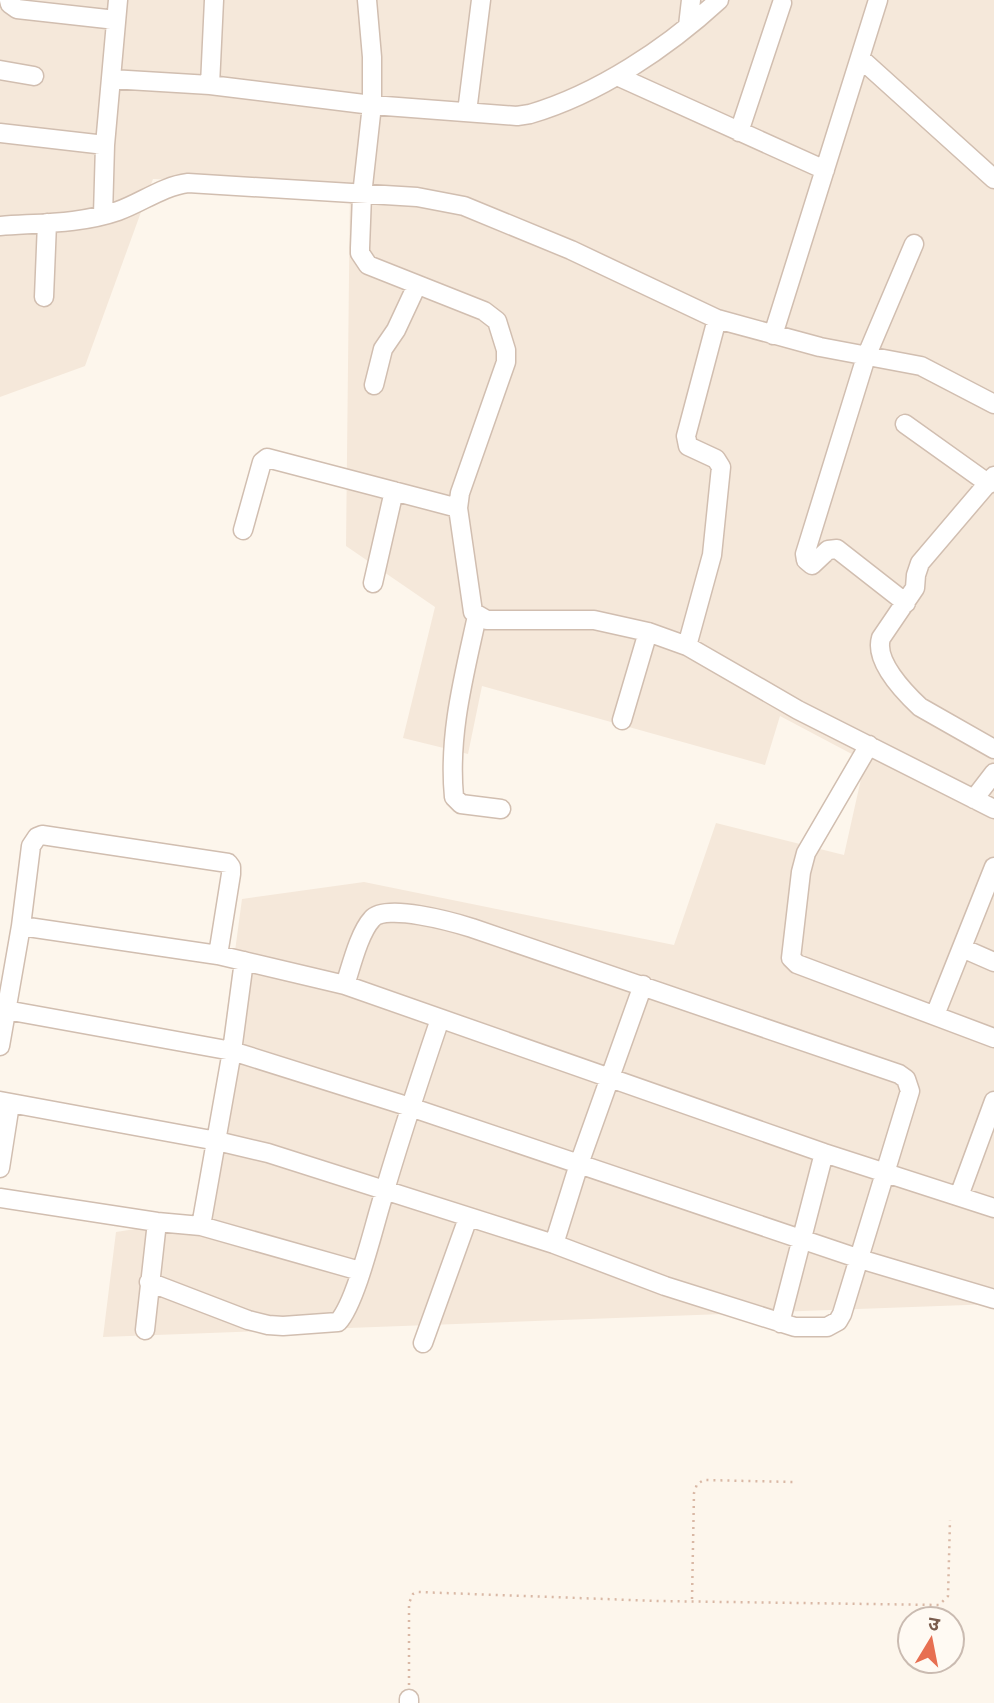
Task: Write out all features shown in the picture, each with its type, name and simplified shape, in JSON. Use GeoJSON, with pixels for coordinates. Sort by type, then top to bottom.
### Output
{"type":"FeatureCollection","features":[{"type":"Feature","properties":{"kind":"street"},"geometry":{"type":"LineString","coordinates":[[9,0],[17,9],[116,20]]}},
{"type":"Feature","properties":{"kind":"street"},"geometry":{"type":"LineString","coordinates":[[103,215],[105,145],[118,0]]}},
{"type":"Feature","properties":{"kind":"street"},"geometry":{"type":"LineString","coordinates":[[209,86],[214,0]]}},
{"type":"Feature","properties":{"kind":"street"},"geometry":{"type":"LineString","coordinates":[[367,0],[372,57],[372,105],[359,248],[368,265],[493,316],[506,350],[503,372],[460,493],[458,508],[471,607],[477,616],[499,620],[594,620],[648,632],[687,646],[798,710],[994,809]]}},
{"type":"Feature","properties":{"kind":"street"},"geometry":{"type":"LineString","coordinates":[[467,112],[481,0]]}},
{"type":"Feature","properties":{"kind":"street"},"geometry":{"type":"LineString","coordinates":[[688,26],[691,0]]}},
{"type":"Feature","properties":{"kind":"street"},"geometry":{"type":"LineString","coordinates":[[111,79],[209,86],[372,105],[517,116],[530,114],[617,76],[688,26],[719,0]]}},
{"type":"Feature","properties":{"kind":"street"},"geometry":{"type":"LineString","coordinates":[[773,335],[878,0]]}},
{"type":"Feature","properties":{"kind":"street"},"geometry":{"type":"LineString","coordinates":[[739,132],[782,3]]}},
{"type":"Feature","properties":{"kind":"street"},"geometry":{"type":"LineString","coordinates":[[860,58],[994,179]]}},
{"type":"Feature","properties":{"kind":"street"},"geometry":{"type":"LineString","coordinates":[[0,70],[34,76]]}},
{"type":"Feature","properties":{"kind":"street"},"geometry":{"type":"LineString","coordinates":[[617,76],[825,170]]}},
{"type":"Feature","properties":{"kind":"street"},"geometry":{"type":"LineString","coordinates":[[0,133],[105,145]]}},
{"type":"Feature","properties":{"kind":"street"},"geometry":{"type":"LineString","coordinates":[[0,226],[103,215],[188,183],[417,197],[464,206],[571,250],[717,319],[866,357],[920,366],[994,404]]}},
{"type":"Feature","properties":{"kind":"street"},"geometry":{"type":"LineString","coordinates":[[44,297],[47,223]]}},
{"type":"Feature","properties":{"kind":"street"},"geometry":{"type":"LineString","coordinates":[[906,603],[837,549],[828,550],[816,564],[808,564],[805,554],[866,357],[914,244]]}},
{"type":"Feature","properties":{"kind":"street"},"geometry":{"type":"LineString","coordinates":[[374,385],[383,349],[396,330],[417,285]]}},
{"type":"Feature","properties":{"kind":"street"},"geometry":{"type":"LineString","coordinates":[[687,646],[712,555],[721,467],[716,458],[688,446],[686,436],[717,319]]}},
{"type":"Feature","properties":{"kind":"street"},"geometry":{"type":"LineString","coordinates":[[905,424],[992,480],[920,563],[915,589],[881,638],[879,646],[883,660],[904,692],[920,707],[994,749]]}},
{"type":"Feature","properties":{"kind":"street"},"geometry":{"type":"LineString","coordinates":[[243,530],[262,462],[267,458],[458,508]]}},
{"type":"Feature","properties":{"kind":"street"},"geometry":{"type":"LineString","coordinates":[[373,583],[394,491]]}},
{"type":"Feature","properties":{"kind":"street"},"geometry":{"type":"LineString","coordinates":[[477,616],[457,705],[454,797],[461,804],[501,809]]}},
{"type":"Feature","properties":{"kind":"street"},"geometry":{"type":"LineString","coordinates":[[622,720],[648,632]]}},
{"type":"Feature","properties":{"kind":"street"},"geometry":{"type":"LineString","coordinates":[[869,745],[806,853],[801,872],[791,958],[797,964],[994,1038]]}},
{"type":"Feature","properties":{"kind":"street"},"geometry":{"type":"LineString","coordinates":[[974,799],[994,773]]}},
{"type":"Feature","properties":{"kind":"street"},"geometry":{"type":"LineString","coordinates":[[0,1045],[21,926],[31,846],[37,836],[223,861],[231,867],[231,874],[218,955]]}},
{"type":"Feature","properties":{"kind":"street"},"geometry":{"type":"LineString","coordinates":[[935,1015],[994,867]]}},
{"type":"Feature","properties":{"kind":"street"},"geometry":{"type":"LineString","coordinates":[[0,1168],[5,1102],[268,1153],[554,1244],[665,1286],[779,1323],[820,1328],[833,1324],[842,1314],[910,1091],[906,1079],[899,1074],[472,928],[389,911],[378,914],[367,926],[345,985]]}},
{"type":"Feature","properties":{"kind":"street"},"geometry":{"type":"LineString","coordinates":[[21,926],[218,955],[345,985],[824,1153],[994,1208]]}},
{"type":"Feature","properties":{"kind":"street"},"geometry":{"type":"LineString","coordinates":[[961,948],[994,962]]}},
{"type":"Feature","properties":{"kind":"street"},"geometry":{"type":"LineString","coordinates":[[201,1226],[232,1051],[244,961]]}},
{"type":"Feature","properties":{"kind":"street"},"geometry":{"type":"LineString","coordinates":[[554,1244],[579,1164],[643,985]]}},
{"type":"Feature","properties":{"kind":"street"},"geometry":{"type":"LineString","coordinates":[[6,1010],[232,1051],[410,1107],[860,1259],[994,1299]]}},
{"type":"Feature","properties":{"kind":"street"},"geometry":{"type":"LineString","coordinates":[[149,1282],[248,1320],[276,1326],[338,1322],[360,1272],[440,1019]]}},
{"type":"Feature","properties":{"kind":"street"},"geometry":{"type":"LineString","coordinates":[[959,1196],[994,1101]]}},
{"type":"Feature","properties":{"kind":"street"},"geometry":{"type":"LineString","coordinates":[[779,1323],[824,1153]]}},
{"type":"Feature","properties":{"kind":"street"},"geometry":{"type":"LineString","coordinates":[[0,1198],[157,1222],[201,1226],[360,1272]]}},
{"type":"Feature","properties":{"kind":"street"},"geometry":{"type":"LineString","coordinates":[[423,1343],[468,1218]]}},
{"type":"Feature","properties":{"kind":"street"},"geometry":{"type":"LineString","coordinates":[[145,1330],[157,1222]]}},
{"type":"Feature","properties":{"kind":"path"},"geometry":{"type":"LineString","coordinates":[[692,1599],[694,1493],[697,1484],[704,1480],[794,1482]]}},
{"type":"Feature","properties":{"kind":"path"},"geometry":{"type":"LineString","coordinates":[[409,1701],[409,1603],[413,1594],[418,1592],[658,1601],[692,1599],[939,1605],[948,1596],[950,1520]]}},
{"type":"Feature","properties":{"kind":"shaded area"},"geometry":{"type":"Polygon","coordinates":[[[0,0],[994,0],[994,1304],[103,1337],[116,1232],[199,1219],[242,899],[364,882],[674,945],[716,823],[844,855],[865,761],[780,716],[765,765],[482,686],[468,754],[403,738],[435,607],[346,546],[350,187],[153,179],[85,366],[0,397],[0,0]]]}}]}
